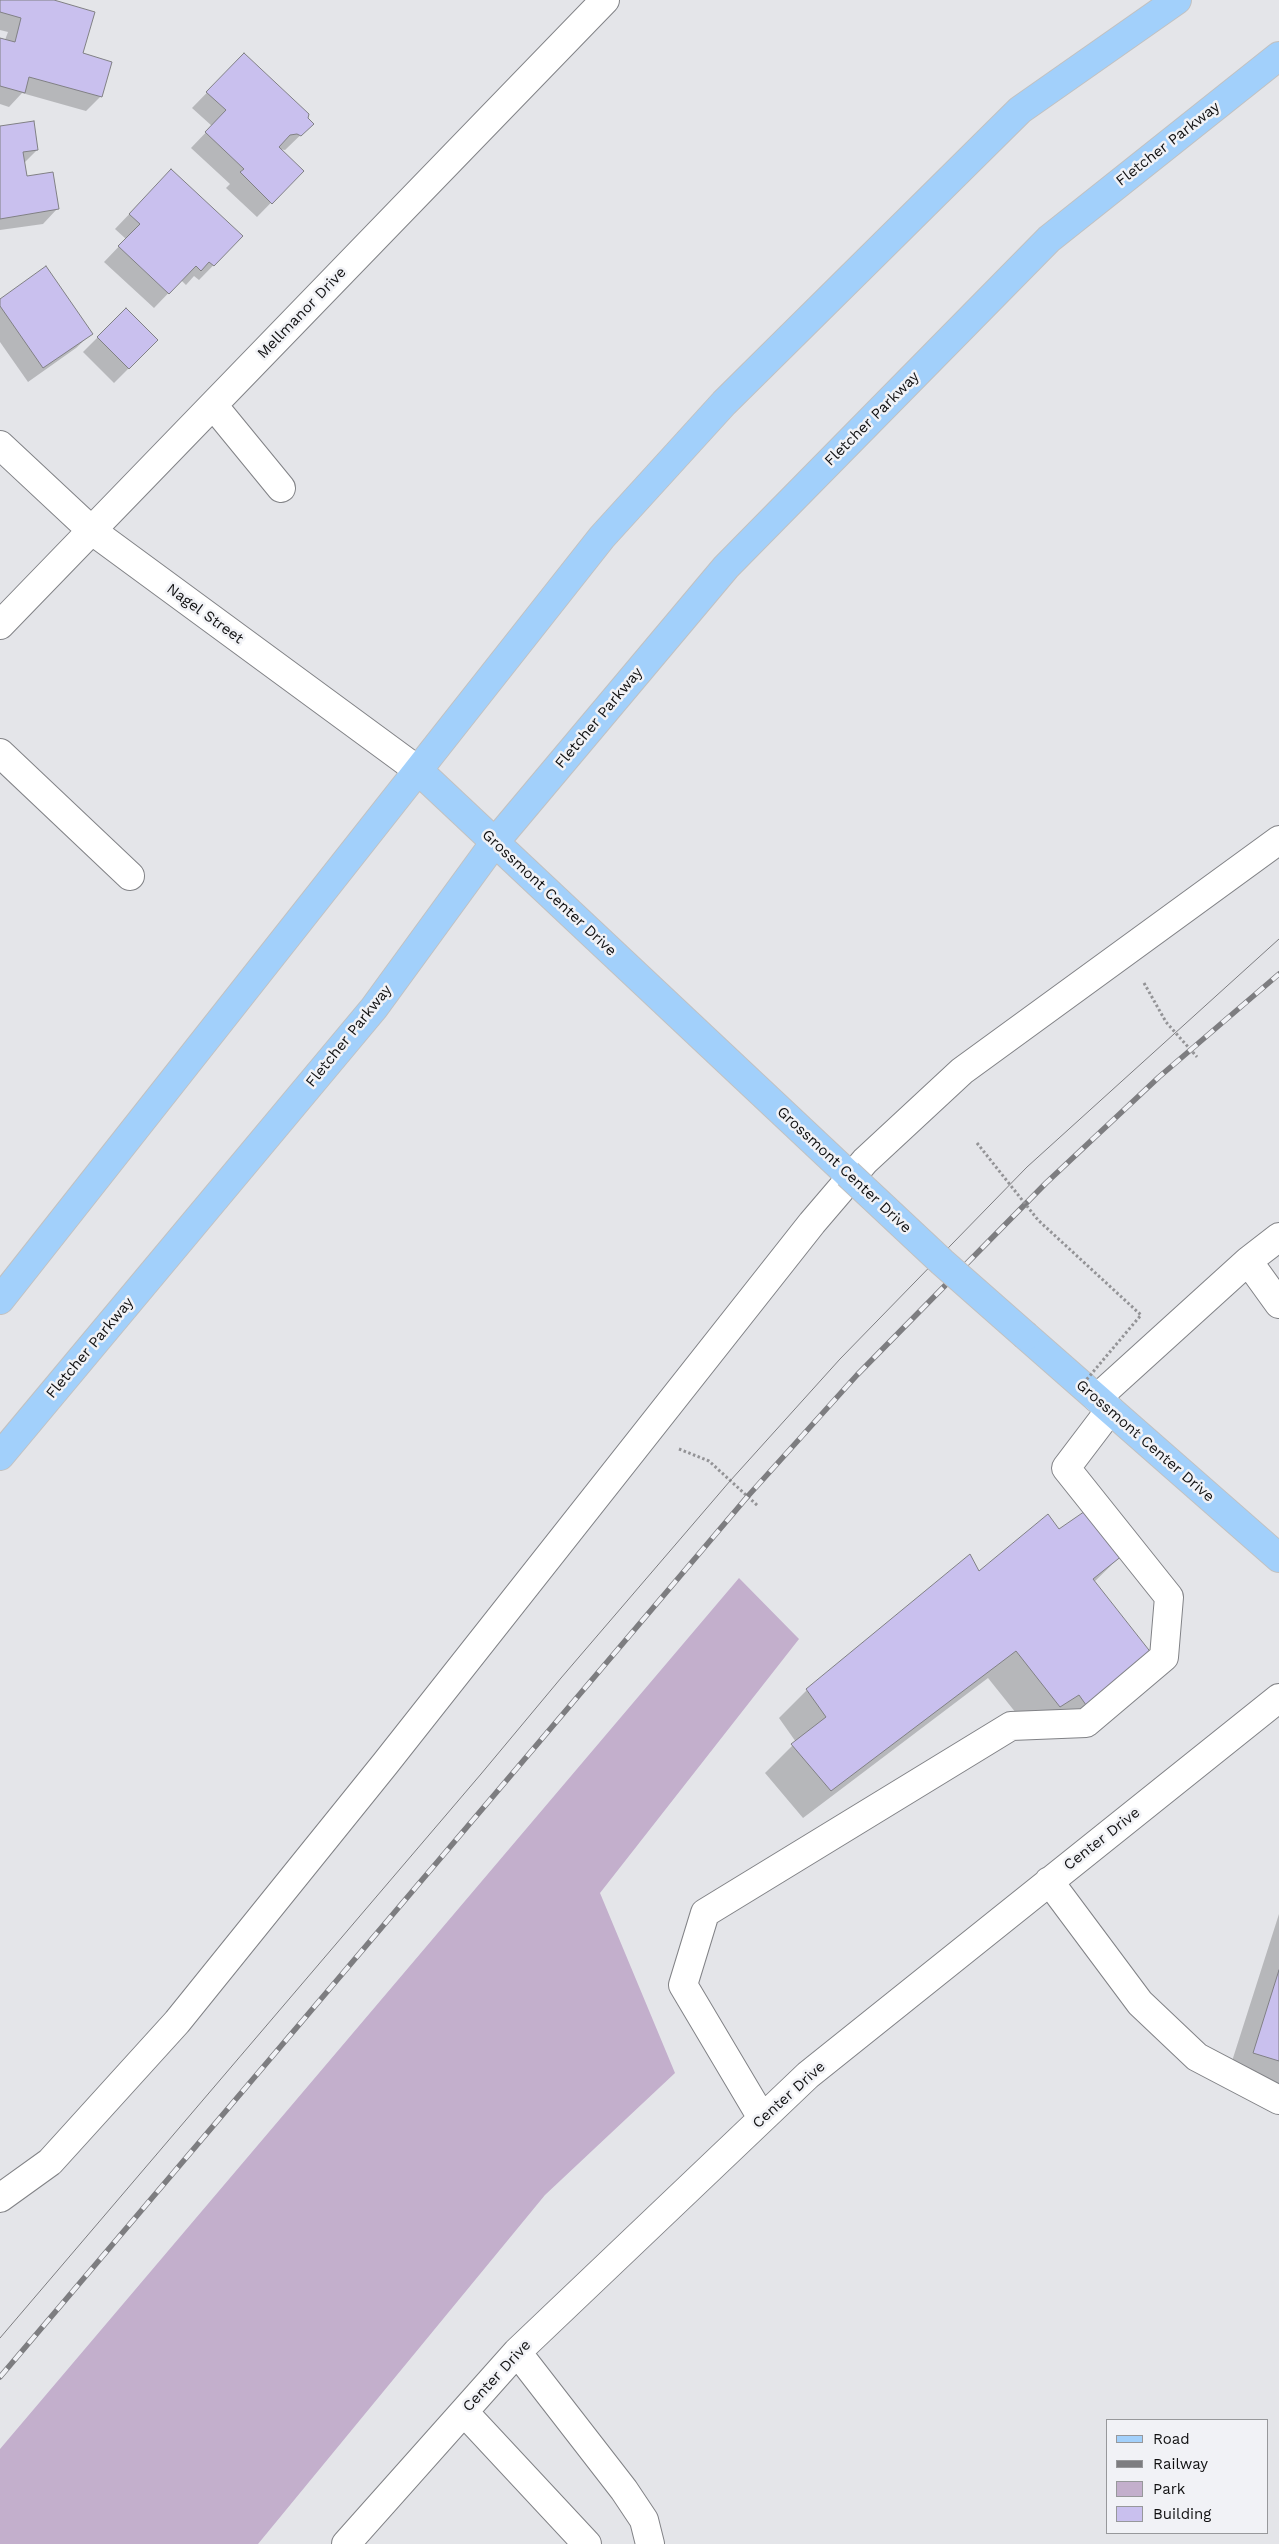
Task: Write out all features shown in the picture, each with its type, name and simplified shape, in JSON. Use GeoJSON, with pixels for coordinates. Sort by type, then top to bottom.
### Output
{"type":"FeatureCollection","features":[{"type":"Feature","properties":{"kind":"main road"},"geometry":{"type":"LineString","coordinates":[[0,1300],[602,537],[724,403],[1020,110],[1177,0]]}},
{"type":"Feature","properties":{"kind":"main road","name":"Fletcher Parkway"},"geometry":{"type":"LineString","coordinates":[[0,1456],[374,1008],[495,842],[726,567],[1049,239],[1279,56]]}},
{"type":"Feature","properties":{"kind":"main road","name":"Grossmont Center Drive"},"geometry":{"type":"LineString","coordinates":[[419,771],[942,1262],[1279,1558]]}},
{"type":"Feature","properties":{"kind":"street","name":"Mellmanor Drive"},"geometry":{"type":"LineString","coordinates":[[0,625],[605,0]]}},
{"type":"Feature","properties":{"kind":"street"},"geometry":{"type":"LineString","coordinates":[[213,405],[281,488]]}},
{"type":"Feature","properties":{"kind":"street","name":"Nagel Street"},"geometry":{"type":"LineString","coordinates":[[0,444],[91,530],[419,771]]}},
{"type":"Feature","properties":{"kind":"street"},"geometry":{"type":"LineString","coordinates":[[0,753],[130,876]]}},
{"type":"Feature","properties":{"kind":"street"},"geometry":{"type":"LineString","coordinates":[[0,2198],[50,2162],[177,2022],[385,1764],[812,1223],[865,1161],[962,1071],[1279,840]]}},
{"type":"Feature","properties":{"kind":"street"},"geometry":{"type":"LineString","coordinates":[[762,2118],[683,1985],[705,1914],[1011,1726],[1086,1723],[1164,1657],[1169,1597],[1066,1468],[1096,1398],[1248,1261],[1279,1237]]}},
{"type":"Feature","properties":{"kind":"street"},"geometry":{"type":"LineString","coordinates":[[1248,1261],[1279,1304]]}},
{"type":"Feature","properties":{"kind":"street","name":"Center Drive"},"geometry":{"type":"LineString","coordinates":[[346,2544],[517,2352],[808,2075],[1279,1698]]}},
{"type":"Feature","properties":{"kind":"street"},"geometry":{"type":"LineString","coordinates":[[1048,1881],[1140,2003],[1197,2057],[1279,2100]]}},
{"type":"Feature","properties":{"kind":"street"},"geometry":{"type":"LineString","coordinates":[[517,2352],[624,2490],[644,2520],[650,2544]]}},
{"type":"Feature","properties":{"kind":"street"},"geometry":{"type":"LineString","coordinates":[[464,2412],[588,2544]]}},
{"type":"Feature","properties":{"kind":"path"},"geometry":{"type":"LineString","coordinates":[[1127,950],[1166,1022],[1197,1057]]}},
{"type":"Feature","properties":{"kind":"path"},"geometry":{"type":"LineString","coordinates":[[977,1143],[1038,1220],[1142,1315],[1096,1398]]}},
{"type":"Feature","properties":{"kind":"path"},"geometry":{"type":"LineString","coordinates":[[644,1436],[709,1461],[758,1506]]}},
{"type":"Feature","properties":{"kind":"green space"},"geometry":{"type":"Polygon","coordinates":[[[739,1578],[799,1639],[600,1893],[675,2073],[545,2195],[258,2544],[0,2544],[0,2449],[739,1578]]]}},
{"type":"Feature","properties":{"kind":"building"},"geometry":{"type":"Polygon","coordinates":[[[0,0],[54,0],[95,12],[83,53],[112,62],[102,97],[29,77],[25,93],[0,86],[0,38],[15,42],[21,18],[0,12],[0,0]]]}},
{"type":"Feature","properties":{"kind":"building"},"geometry":{"type":"Polygon","coordinates":[[[244,53],[309,114],[308,118],[314,124],[301,136],[297,134],[290,135],[279,147],[304,171],[272,204],[240,172],[244,169],[205,132],[226,110],[206,92],[244,53]]]}},
{"type":"Feature","properties":{"kind":"building"},"geometry":{"type":"Polygon","coordinates":[[[34,121],[38,150],[23,152],[27,176],[53,172],[59,209],[0,219],[0,126],[34,121]]]}},
{"type":"Feature","properties":{"kind":"building"},"geometry":{"type":"Polygon","coordinates":[[[171,169],[243,236],[214,266],[209,262],[201,271],[196,266],[169,294],[118,246],[140,224],[129,214],[171,169]]]}},
{"type":"Feature","properties":{"kind":"building"},"geometry":{"type":"Polygon","coordinates":[[[46,266],[93,334],[43,368],[0,306],[0,299],[46,266]]]}},
{"type":"Feature","properties":{"kind":"building"},"geometry":{"type":"Polygon","coordinates":[[[126,308],[158,340],[129,369],[97,337],[126,308]]]}},
{"type":"Feature","properties":{"kind":"building"},"geometry":{"type":"Polygon","coordinates":[[[1091,1507],[1128,1551],[1093,1579],[1156,1659],[1091,1712],[1079,1695],[1060,1707],[1016,1651],[831,1791],[791,1744],[826,1717],[806,1689],[970,1554],[979,1571],[1048,1514],[1059,1529],[1091,1507]]]}},
{"type":"Feature","properties":{"kind":"building"},"geometry":{"type":"Polygon","coordinates":[[[1279,1970],[1279,2061],[1253,2053],[1279,1970]]]}},
{"type":"Feature","properties":{"kind":"tram line"},"geometry":{"type":"LineString","coordinates":[[0,2338],[730,1481],[840,1359],[1027,1167],[1279,939]]}},
{"type":"Feature","properties":{"kind":"railway"},"geometry":{"type":"LineString","coordinates":[[0,2377],[748,1496],[857,1375],[1046,1183],[1159,1077],[1279,974]]}}]}
